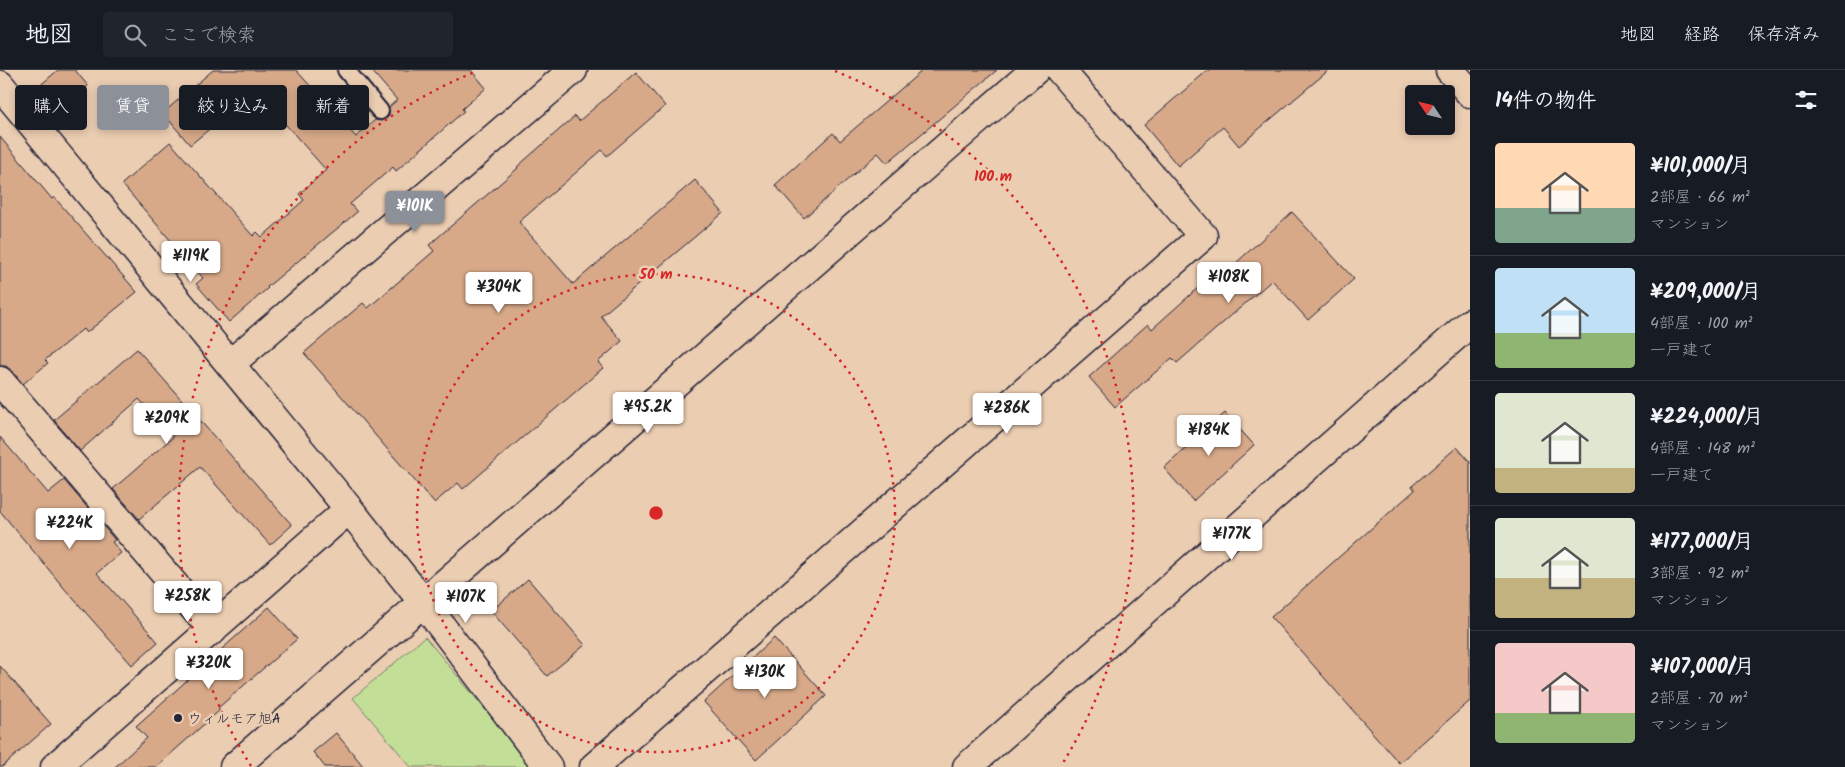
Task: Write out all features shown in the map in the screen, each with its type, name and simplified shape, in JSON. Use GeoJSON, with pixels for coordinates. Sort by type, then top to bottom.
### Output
{"type":"FeatureCollection","features":[{"type":"Feature","properties":{"kind":"street"},"geometry":{"type":"LineString","coordinates":[[13,70],[0,83],[349,509],[423,602],[548,767]]}},
{"type":"Feature","properties":{"kind":"street"},"geometry":{"type":"LineString","coordinates":[[230,364],[573,70]]}},
{"type":"Feature","properties":{"kind":"street"},"geometry":{"type":"LineString","coordinates":[[234,767],[1035,70]]}},
{"type":"Feature","properties":{"kind":"street"},"geometry":{"type":"LineString","coordinates":[[594,767],[1203,236],[1060,70]]}},
{"type":"Feature","properties":{"kind":"street"},"geometry":{"type":"LineString","coordinates":[[1450,70],[1470,93]]}},
{"type":"Feature","properties":{"kind":"street"},"geometry":{"type":"LineString","coordinates":[[966,767],[1470,324]]}},
{"type":"Feature","properties":{"kind":"street"},"geometry":{"type":"LineString","coordinates":[[0,381],[213,630]]}},
{"type":"Feature","properties":{"kind":"street"},"geometry":{"type":"LineString","coordinates":[[55,767],[349,509]]}},
{"type":"Feature","properties":{"kind":"lane"},"geometry":{"type":"LineString","coordinates":[[346,70],[380,111]]}},
{"type":"Feature","properties":{"kind":"green space"},"geometry":{"type":"Polygon","coordinates":[[[425,637],[533,767],[411,767],[353,698],[425,637]]]}},
{"type":"Feature","properties":{"kind":"building"},"geometry":{"type":"Polygon","coordinates":[[[58,70],[75,70],[88,86],[87,85],[41,85],[58,70]]]}},
{"type":"Feature","properties":{"kind":"building"},"geometry":{"type":"Polygon","coordinates":[[[213,70],[296,70],[309,85],[297,85],[297,130],[350,130],[356,137],[364,130],[369,130],[369,125],[375,120],[381,121],[387,118],[389,107],[397,100],[371,70],[471,70],[486,88],[462,109],[464,111],[396,171],[393,167],[350,204],[357,212],[267,287],[229,322],[196,284],[203,278],[122,184],[170,142],[253,236],[257,232],[262,237],[304,200],[299,194],[326,170],[287,126],[287,85],[196,85],[213,70]]]}},
{"type":"Feature","properties":{"kind":"building"},"geometry":{"type":"Polygon","coordinates":[[[923,70],[997,70],[887,163],[878,153],[804,218],[775,185],[833,133],[840,141],[923,70]]]}},
{"type":"Feature","properties":{"kind":"building"},"geometry":{"type":"Polygon","coordinates":[[[1208,70],[1329,70],[1239,146],[1223,127],[1178,166],[1144,125],[1208,70]]]}},
{"type":"Feature","properties":{"kind":"building"},"geometry":{"type":"Polygon","coordinates":[[[636,72],[665,106],[607,156],[602,150],[519,222],[573,284],[695,180],[723,213],[601,316],[622,341],[598,362],[603,368],[463,489],[458,483],[434,503],[304,353],[363,303],[368,308],[434,251],[429,245],[517,167],[575,116],[579,121],[636,72]]]}},
{"type":"Feature","properties":{"kind":"building"},"geometry":{"type":"Polygon","coordinates":[[[179,99],[179,130],[208,130],[190,145],[169,120],[169,108],[179,99]]]}},
{"type":"Feature","properties":{"kind":"building"},"geometry":{"type":"Polygon","coordinates":[[[0,137],[52,199],[54,197],[137,292],[86,333],[83,329],[45,360],[48,363],[23,384],[6,366],[0,366],[0,137]]]}},
{"type":"Feature","properties":{"kind":"building"},"geometry":{"type":"Polygon","coordinates":[[[1292,212],[1354,279],[1308,320],[1272,280],[1177,363],[1172,358],[1115,407],[1089,377],[1148,324],[1152,329],[1208,279],[1213,284],[1292,212]]]}},
{"type":"Feature","properties":{"kind":"building"},"geometry":{"type":"Polygon","coordinates":[[[137,349],[292,525],[270,545],[200,467],[139,519],[113,489],[173,437],[139,399],[80,451],[54,420],[137,349]]]}},
{"type":"Feature","properties":{"kind":"building"},"geometry":{"type":"Polygon","coordinates":[[[1225,413],[1254,445],[1193,501],[1164,468],[1225,413]]]}},
{"type":"Feature","properties":{"kind":"building"},"geometry":{"type":"Polygon","coordinates":[[[0,437],[48,493],[64,480],[115,540],[112,542],[121,553],[97,573],[158,642],[132,665],[64,588],[0,511],[0,437]]]}},
{"type":"Feature","properties":{"kind":"building"},"geometry":{"type":"Polygon","coordinates":[[[1457,447],[1470,462],[1470,701],[1399,763],[1271,617],[1415,490],[1412,486],[1457,447]]]}},
{"type":"Feature","properties":{"kind":"building"},"geometry":{"type":"Polygon","coordinates":[[[528,579],[585,645],[547,676],[491,611],[528,579]]]}},
{"type":"Feature","properties":{"kind":"building"},"geometry":{"type":"Polygon","coordinates":[[[269,607],[297,639],[218,708],[220,710],[156,767],[115,767],[147,738],[136,726],[269,607]]]}},
{"type":"Feature","properties":{"kind":"building"},"geometry":{"type":"Polygon","coordinates":[[[774,638],[826,696],[756,760],[704,702],[774,638]]]}},
{"type":"Feature","properties":{"kind":"building"},"geometry":{"type":"Polygon","coordinates":[[[0,666],[51,724],[2,767],[0,767],[0,666]]]}},
{"type":"Feature","properties":{"kind":"building"},"geometry":{"type":"Polygon","coordinates":[[[336,733],[364,767],[325,767],[313,752],[336,733]]]}},
{"type":"Feature","properties":{"kind":"place","name":"ウィルモア旭A"},"geometry":{"type":"Point","coordinates":[178,718]}}]}
